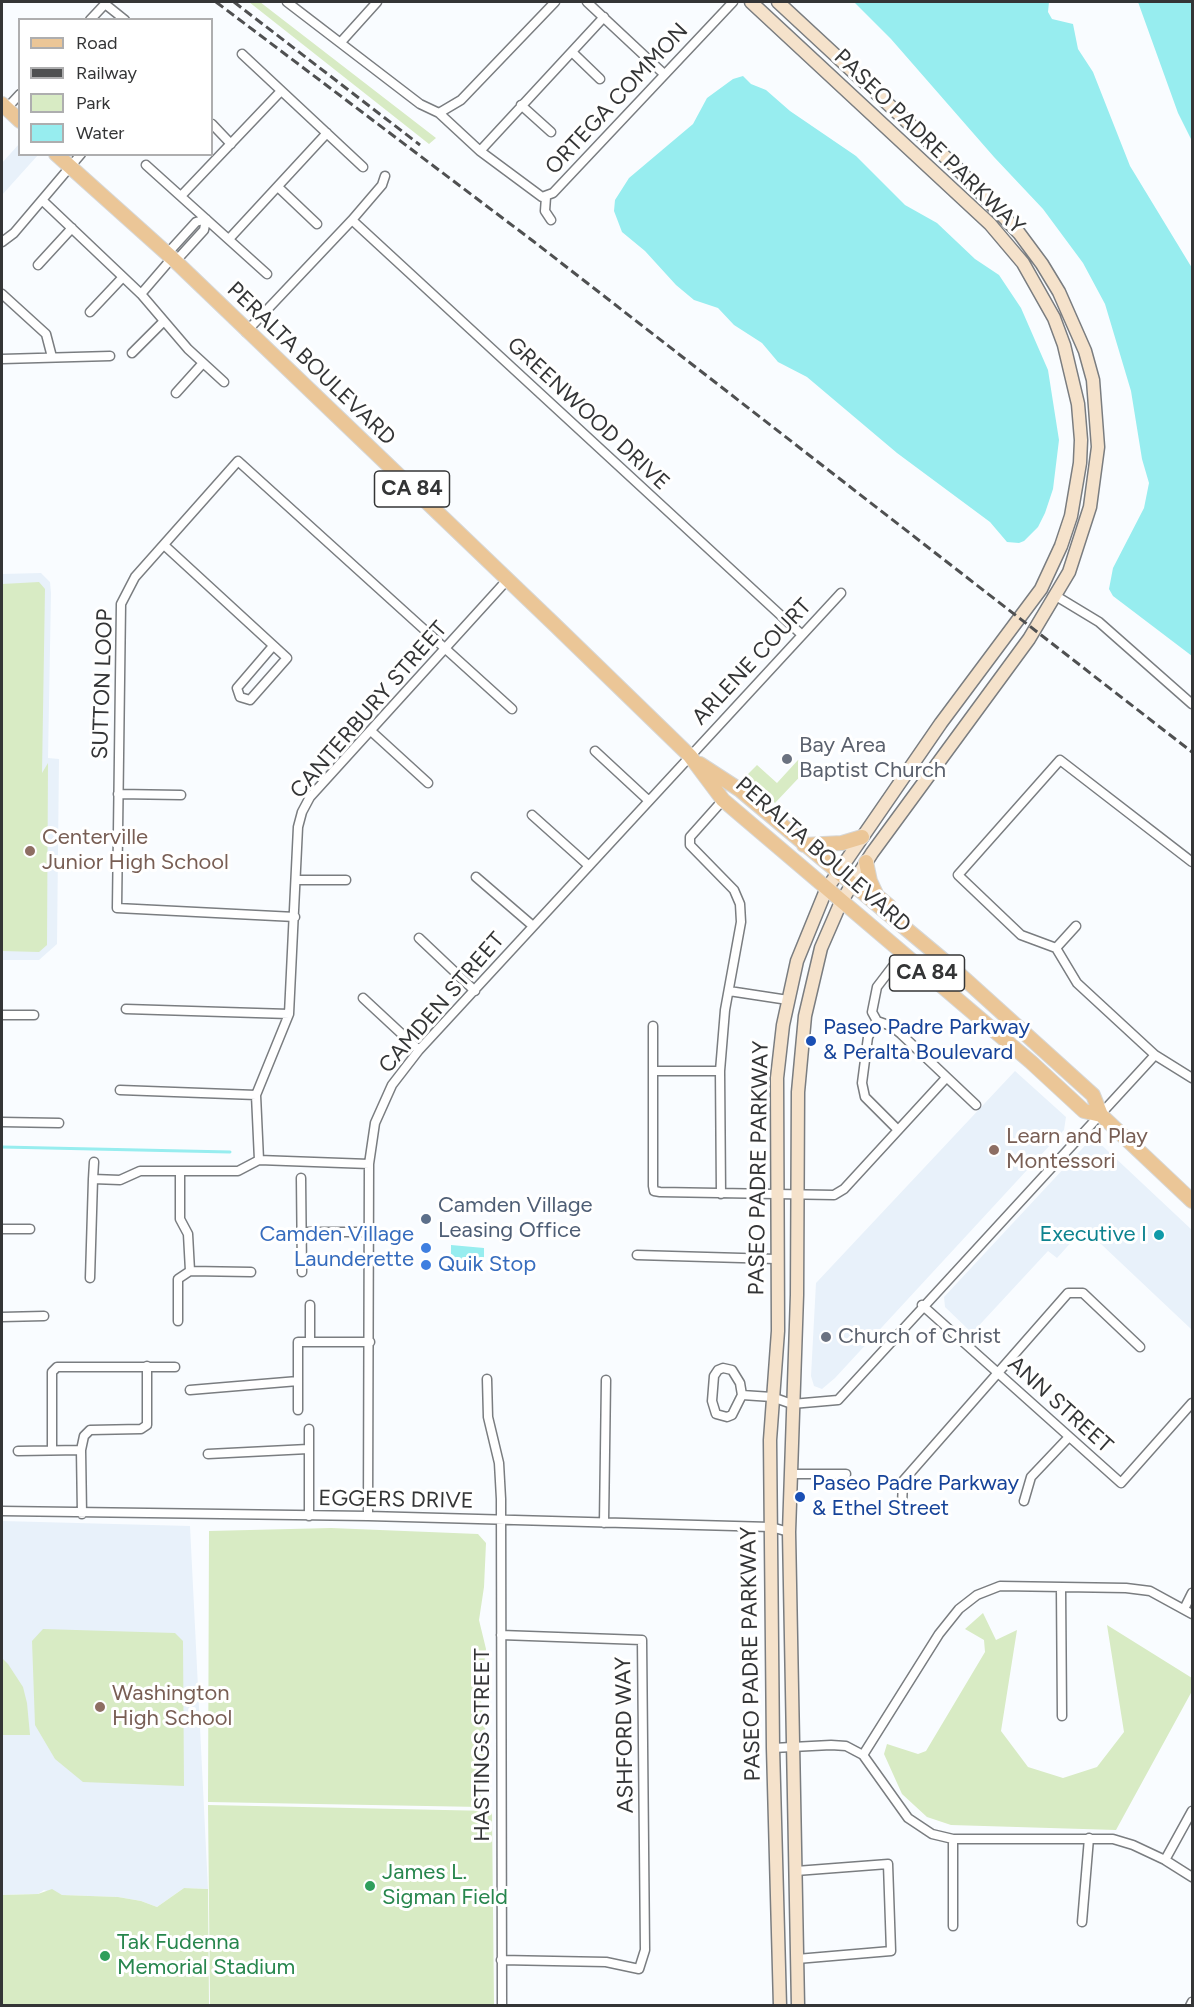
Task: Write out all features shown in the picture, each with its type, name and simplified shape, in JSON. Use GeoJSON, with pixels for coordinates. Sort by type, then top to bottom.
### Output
{"type":"FeatureCollection","features":[{"type":"Feature","properties":{"kind":"main road","name":"PASEO PADRE PARKWAY"},"geometry":{"type":"LineString","coordinates":[[751,2],[1007,243],[1038,286],[1054,318],[1072,371],[1078,404],[1080,463],[1072,507],[1061,546],[1046,579],[1014,628],[941,723],[836,873],[807,931],[788,1000],[777,1078],[778,1331],[772,1397],[773,1748],[780,2006]]}},
{"type":"Feature","properties":{"kind":"main road","name":"PASEO PADRE PARKWAY"},"geometry":{"type":"LineString","coordinates":[[778,2],[956,167],[1019,233],[1059,291],[1073,321],[1093,380],[1098,447],[1090,507],[1082,538],[1069,572],[1029,639],[866,862],[841,902],[821,948],[801,1040],[798,1092],[796,1356],[792,1404],[789,1532],[798,2006]]}},
{"type":"Feature","properties":{"kind":"main road"},"geometry":{"type":"LineString","coordinates":[[4,106],[18,119]]}},
{"type":"Feature","properties":{"kind":"main road","name":"PERALTA BOULEVARD"},"geometry":{"type":"LineString","coordinates":[[58,156],[170,258],[690,756],[723,800],[826,890],[903,952],[1031,1062],[1084,1112],[1101,1115]]}},
{"type":"Feature","properties":{"kind":"main road","name":"PERALTA BOULEVARD"},"geometry":{"type":"LineString","coordinates":[[690,756],[740,790],[836,873],[921,942],[1093,1095],[1101,1115],[1192,1201]]}},
{"type":"Feature","properties":{"kind":"main road"},"geometry":{"type":"LineString","coordinates":[[804,845],[842,843],[862,837]]}},
{"type":"Feature","properties":{"kind":"main road"},"geometry":{"type":"LineString","coordinates":[[866,862],[877,896],[916,928],[921,942]]}},
{"type":"Feature","properties":{"kind":"street","name":"ORTEGA COMMON"},"geometry":{"type":"LineString","coordinates":[[287,2],[420,104],[439,113],[480,151],[537,195],[546,197],[553,193],[733,2]]}},
{"type":"Feature","properties":{"kind":"street"},"geometry":{"type":"LineString","coordinates":[[341,42],[377,2]]}},
{"type":"Feature","properties":{"kind":"street"},"geometry":{"type":"LineString","coordinates":[[439,113],[461,100],[555,2]]}},
{"type":"Feature","properties":{"kind":"street"},"geometry":{"type":"LineString","coordinates":[[587,2],[664,74]]}},
{"type":"Feature","properties":{"kind":"street"},"geometry":{"type":"LineString","coordinates":[[92,18],[105,4],[122,18]]}},
{"type":"Feature","properties":{"kind":"street"},"geometry":{"type":"LineString","coordinates":[[480,151],[604,17]]}},
{"type":"Feature","properties":{"kind":"street"},"geometry":{"type":"LineString","coordinates":[[572,52],[600,79]]}},
{"type":"Feature","properties":{"kind":"street"},"geometry":{"type":"LineString","coordinates":[[242,54],[363,167]]}},
{"type":"Feature","properties":{"kind":"street"},"geometry":{"type":"LineString","coordinates":[[181,196],[281,90]]}},
{"type":"Feature","properties":{"kind":"street"},"geometry":{"type":"LineString","coordinates":[[4,106],[18,96]]}},
{"type":"Feature","properties":{"kind":"street"},"geometry":{"type":"LineString","coordinates":[[521,105],[550,132]]}},
{"type":"Feature","properties":{"kind":"street"},"geometry":{"type":"LineString","coordinates":[[213,125],[231,144]]}},
{"type":"Feature","properties":{"kind":"street"},"geometry":{"type":"LineString","coordinates":[[229,239],[327,133]]}},
{"type":"Feature","properties":{"kind":"street"},"geometry":{"type":"LineString","coordinates":[[2,242],[14,233],[79,156]]}},
{"type":"Feature","properties":{"kind":"street"},"geometry":{"type":"LineString","coordinates":[[146,165],[267,274]]}},
{"type":"Feature","properties":{"kind":"street"},"geometry":{"type":"LineString","coordinates":[[246,332],[352,220],[382,185],[385,177]]}},
{"type":"Feature","properties":{"kind":"street"},"geometry":{"type":"LineString","coordinates":[[278,187],[317,224]]}},
{"type":"Feature","properties":{"kind":"street"},"geometry":{"type":"LineString","coordinates":[[546,197],[545,211],[551,220]]}},
{"type":"Feature","properties":{"kind":"street"},"geometry":{"type":"LineString","coordinates":[[42,200],[141,294],[203,363],[224,382]]}},
{"type":"Feature","properties":{"kind":"street"},"geometry":{"type":"LineString","coordinates":[[141,294],[196,222],[206,219]]}},
{"type":"Feature","properties":{"kind":"street","name":"GREENWOOD DRIVE"},"geometry":{"type":"LineString","coordinates":[[352,220],[801,634]]}},
{"type":"Feature","properties":{"kind":"street"},"geometry":{"type":"LineString","coordinates":[[38,265],[72,228]]}},
{"type":"Feature","properties":{"kind":"street"},"geometry":{"type":"LineString","coordinates":[[90,312],[123,277]]}},
{"type":"Feature","properties":{"kind":"street"},"geometry":{"type":"LineString","coordinates":[[2,294],[46,334],[52,357]]}},
{"type":"Feature","properties":{"kind":"street"},"geometry":{"type":"LineString","coordinates":[[132,353],[164,321]]}},
{"type":"Feature","properties":{"kind":"street"},"geometry":{"type":"LineString","coordinates":[[2,359],[110,356]]}},
{"type":"Feature","properties":{"kind":"street"},"geometry":{"type":"LineString","coordinates":[[176,393],[203,363]]}},
{"type":"Feature","properties":{"kind":"street","name":"SUTTON LOOP"},"geometry":{"type":"LineString","coordinates":[[295,917],[117,908],[122,604],[135,577],[238,461],[445,649]]}},
{"type":"Feature","properties":{"kind":"street"},"geometry":{"type":"LineString","coordinates":[[164,545],[287,657],[249,700],[240,697],[237,688],[273,646]]}},
{"type":"Feature","properties":{"kind":"street","name":"CANTERBURY STREET"},"geometry":{"type":"LineString","coordinates":[[259,1160],[256,1095],[289,1014],[298,827],[302,812],[310,797],[507,579]]}},
{"type":"Feature","properties":{"kind":"street","name":"ARLENE COURT"},"geometry":{"type":"LineString","coordinates":[[690,756],[841,593]]}},
{"type":"Feature","properties":{"kind":"street"},"geometry":{"type":"LineString","coordinates":[[1056,596],[1099,622],[1192,704]]}},
{"type":"Feature","properties":{"kind":"street"},"geometry":{"type":"LineString","coordinates":[[445,649],[512,708]]}},
{"type":"Feature","properties":{"kind":"street"},"geometry":{"type":"LineString","coordinates":[[370,731],[428,783]]}},
{"type":"Feature","properties":{"kind":"street"},"geometry":{"type":"LineString","coordinates":[[595,751],[649,801]]}},
{"type":"Feature","properties":{"kind":"street","name":"CAMDEN STREET"},"geometry":{"type":"LineString","coordinates":[[368,1516],[369,1164],[375,1123],[392,1085],[419,1050],[690,756]]}},
{"type":"Feature","properties":{"kind":"street"},"geometry":{"type":"LineString","coordinates":[[1192,862],[1060,760],[958,875],[1021,935],[1056,948],[1077,983],[1155,1054],[1192,1078]]}},
{"type":"Feature","properties":{"kind":"street"},"geometry":{"type":"LineString","coordinates":[[118,794],[181,795]]}},
{"type":"Feature","properties":{"kind":"street"},"geometry":{"type":"LineString","coordinates":[[721,1194],[720,1071],[725,1010],[741,922],[740,904],[734,890],[690,845],[692,833],[723,800]]}},
{"type":"Feature","properties":{"kind":"street"},"geometry":{"type":"LineString","coordinates":[[532,815],[589,866]]}},
{"type":"Feature","properties":{"kind":"street"},"geometry":{"type":"LineString","coordinates":[[476,877],[533,926]]}},
{"type":"Feature","properties":{"kind":"street"},"geometry":{"type":"LineString","coordinates":[[296,880],[346,880]]}},
{"type":"Feature","properties":{"kind":"street"},"geometry":{"type":"LineString","coordinates":[[1056,948],[1076,926]]}},
{"type":"Feature","properties":{"kind":"street"},"geometry":{"type":"LineString","coordinates":[[419,938],[475,991]]}},
{"type":"Feature","properties":{"kind":"street"},"geometry":{"type":"LineString","coordinates":[[903,952],[877,987],[872,1012],[877,1021],[891,1026],[901,1034],[975,1105]]}},
{"type":"Feature","properties":{"kind":"street"},"geometry":{"type":"LineString","coordinates":[[729,991],[788,1000]]}},
{"type":"Feature","properties":{"kind":"street"},"geometry":{"type":"LineString","coordinates":[[363,998],[419,1050]]}},
{"type":"Feature","properties":{"kind":"street"},"geometry":{"type":"LineString","coordinates":[[126,1009],[289,1014]]}},
{"type":"Feature","properties":{"kind":"street"},"geometry":{"type":"LineString","coordinates":[[2,1015],[34,1015]]}},
{"type":"Feature","properties":{"kind":"street"},"geometry":{"type":"LineString","coordinates":[[877,1021],[868,1037],[862,1083],[865,1097],[897,1130]]}},
{"type":"Feature","properties":{"kind":"street"},"geometry":{"type":"LineString","coordinates":[[653,1026],[654,1191],[834,1195],[946,1078]]}},
{"type":"Feature","properties":{"kind":"street"},"geometry":{"type":"LineString","coordinates":[[742,1395],[772,1397],[792,1404],[838,1400],[922,1305],[1101,1115],[1155,1054]]}},
{"type":"Feature","properties":{"kind":"street"},"geometry":{"type":"LineString","coordinates":[[654,1071],[720,1071]]}},
{"type":"Feature","properties":{"kind":"street"},"geometry":{"type":"LineString","coordinates":[[120,1090],[256,1095]]}},
{"type":"Feature","properties":{"kind":"street"},"geometry":{"type":"LineString","coordinates":[[2,1122],[59,1123]]}},
{"type":"Feature","properties":{"kind":"street"},"geometry":{"type":"LineString","coordinates":[[93,1179],[120,1180],[140,1171],[238,1171],[259,1160],[369,1164]]}},
{"type":"Feature","properties":{"kind":"street"},"geometry":{"type":"LineString","coordinates":[[90,1278],[94,1162]]}},
{"type":"Feature","properties":{"kind":"street"},"geometry":{"type":"LineString","coordinates":[[180,1172],[180,1219],[188,1234],[190,1271]]}},
{"type":"Feature","properties":{"kind":"street"},"geometry":{"type":"LineString","coordinates":[[301,1178],[302,1272]]}},
{"type":"Feature","properties":{"kind":"street"},"geometry":{"type":"LineString","coordinates":[[2,1229],[30,1228]]}},
{"type":"Feature","properties":{"kind":"street"},"geometry":{"type":"LineString","coordinates":[[302,1232],[369,1232]]}},
{"type":"Feature","properties":{"kind":"street"},"geometry":{"type":"LineString","coordinates":[[637,1256],[777,1259]]}},
{"type":"Feature","properties":{"kind":"street"},"geometry":{"type":"LineString","coordinates":[[178,1321],[178,1279],[190,1271],[251,1272]]}},
{"type":"Feature","properties":{"kind":"street"},"geometry":{"type":"LineString","coordinates":[[902,1506],[903,1481],[1068,1293],[1083,1293],[1140,1347]]}},
{"type":"Feature","properties":{"kind":"street"},"geometry":{"type":"LineString","coordinates":[[310,1305],[310,1342]]}},
{"type":"Feature","properties":{"kind":"street","name":"ANN STREET"},"geometry":{"type":"LineString","coordinates":[[922,1305],[996,1374],[1121,1483],[1192,1403]]}},
{"type":"Feature","properties":{"kind":"street"},"geometry":{"type":"LineString","coordinates":[[2,1317],[44,1316]]}},
{"type":"Feature","properties":{"kind":"street"},"geometry":{"type":"LineString","coordinates":[[297,1410],[298,1342],[370,1342]]}},
{"type":"Feature","properties":{"kind":"street"},"geometry":{"type":"LineString","coordinates":[[82,1514],[81,1449],[84,1436],[90,1430],[141,1430],[147,1425],[147,1366]]}},
{"type":"Feature","properties":{"kind":"street"},"geometry":{"type":"LineString","coordinates":[[52,1450],[52,1372],[57,1367],[175,1366]]}},
{"type":"Feature","properties":{"kind":"street"},"geometry":{"type":"LineString","coordinates":[[723,1368],[732,1370],[741,1383],[742,1395],[732,1415],[727,1417],[716,1414],[712,1401],[714,1376],[718,1370],[723,1368]]}},
{"type":"Feature","properties":{"kind":"street","name":"HASTINGS STREET"},"geometry":{"type":"LineString","coordinates":[[487,1378],[488,1417],[499,1463],[501,1520],[502,2006]]}},
{"type":"Feature","properties":{"kind":"street"},"geometry":{"type":"LineString","coordinates":[[604,1522],[606,1380]]}},
{"type":"Feature","properties":{"kind":"street"},"geometry":{"type":"LineString","coordinates":[[190,1390],[298,1381]]}},
{"type":"Feature","properties":{"kind":"street"},"geometry":{"type":"LineString","coordinates":[[309,1429],[309,1516]]}},
{"type":"Feature","properties":{"kind":"street"},"geometry":{"type":"LineString","coordinates":[[1024,1501],[1031,1478],[1068,1438]]}},
{"type":"Feature","properties":{"kind":"street"},"geometry":{"type":"LineString","coordinates":[[18,1451],[81,1449]]}},
{"type":"Feature","properties":{"kind":"street"},"geometry":{"type":"LineString","coordinates":[[208,1454],[308,1449]]}},
{"type":"Feature","properties":{"kind":"street"},"geometry":{"type":"LineString","coordinates":[[790,1474],[846,1474]]}},
{"type":"Feature","properties":{"kind":"street","name":"EGGERS DRIVE"},"geometry":{"type":"LineString","coordinates":[[2,1511],[604,1522],[771,1527],[789,1532]]}},
{"type":"Feature","properties":{"kind":"street"},"geometry":{"type":"LineString","coordinates":[[863,1755],[939,1634],[959,1609],[977,1595],[1000,1586],[1150,1591],[1188,1611],[1192,1593]]}},
{"type":"Feature","properties":{"kind":"street"},"geometry":{"type":"LineString","coordinates":[[1061,1588],[1062,1716]]}},
{"type":"Feature","properties":{"kind":"street","name":"ASHFORD WAY"},"geometry":{"type":"LineString","coordinates":[[501,1635],[642,1640],[645,1950],[639,1969],[606,1962],[501,1960]]}},
{"type":"Feature","properties":{"kind":"street"},"geometry":{"type":"LineString","coordinates":[[773,1748],[846,1746],[863,1755],[908,1818],[932,1834],[953,1839],[1113,1839],[1133,1845],[1165,1860],[1192,1877]]}},
{"type":"Feature","properties":{"kind":"street"},"geometry":{"type":"LineString","coordinates":[[1165,1860],[1192,1811]]}},
{"type":"Feature","properties":{"kind":"street"},"geometry":{"type":"LineString","coordinates":[[1082,1922],[1089,1838]]}},
{"type":"Feature","properties":{"kind":"street"},"geometry":{"type":"LineString","coordinates":[[953,1839],[953,1926]]}},
{"type":"Feature","properties":{"kind":"street"},"geometry":{"type":"LineString","coordinates":[[796,1871],[888,1864],[891,1951],[797,1959]]}},
{"type":"Feature","properties":{"kind":"shaded area"},"geometry":{"type":"Polygon","coordinates":[[[18,145],[18,156],[37,156],[2,195],[2,163],[18,145]]]}},
{"type":"Feature","properties":{"kind":"shaded area","name":"Centerville Junior High School"},"geometry":{"type":"Polygon","coordinates":[[[41,573],[50,582],[51,593],[48,758],[59,759],[57,944],[39,960],[2,960],[2,574],[41,573]]]}},
{"type":"Feature","properties":{"kind":"shaded area"},"geometry":{"type":"Polygon","coordinates":[[[1015,1071],[1066,1117],[1064,1130],[835,1378],[822,1389],[814,1386],[811,1376],[816,1283],[1015,1071]]]}},
{"type":"Feature","properties":{"kind":"shaded area"},"geometry":{"type":"Polygon","coordinates":[[[1093,1137],[1192,1230],[1191,1329],[1084,1228],[1057,1258],[1048,1251],[972,1333],[945,1307],[944,1297],[1093,1137]]]}},
{"type":"Feature","properties":{"kind":"shaded area","name":"Washington High School"},"geometry":{"type":"Polygon","coordinates":[[[2,1521],[190,1526],[208,1889],[184,1888],[157,1907],[141,1901],[118,1897],[62,1895],[44,1890],[38,1894],[2,1895],[2,1521]]]}},
{"type":"Feature","properties":{"kind":"green space"},"geometry":{"type":"Polygon","coordinates":[[[249,2],[260,2],[436,138],[429,144],[249,2]]]}},
{"type":"Feature","properties":{"kind":"green space","name":"Centerville Junior High School"},"geometry":{"type":"Polygon","coordinates":[[[39,582],[45,589],[42,773],[48,763],[47,945],[39,952],[2,951],[2,584],[39,582]]]}},
{"type":"Feature","properties":{"kind":"green space"},"geometry":{"type":"Polygon","coordinates":[[[798,760],[809,767],[775,803],[746,776],[757,765],[777,783],[798,760]]]}},
{"type":"Feature","properties":{"kind":"green space"},"geometry":{"type":"Polygon","coordinates":[[[331,1528],[478,1534],[486,1543],[484,1587],[479,1620],[486,1649],[480,1696],[485,1722],[486,1756],[480,1778],[481,1807],[208,1802],[209,1531],[331,1528]]]}},
{"type":"Feature","properties":{"kind":"green space"},"geometry":{"type":"Polygon","coordinates":[[[983,1613],[996,1640],[1017,1630],[1001,1731],[1028,1767],[1063,1778],[1097,1767],[1124,1732],[1107,1625],[1192,1678],[1192,1691],[1116,1830],[951,1825],[927,1817],[902,1794],[884,1754],[887,1744],[918,1754],[926,1751],[985,1652],[984,1640],[965,1629],[983,1613]]]}},
{"type":"Feature","properties":{"kind":"green space"},"geometry":{"type":"Polygon","coordinates":[[[43,1629],[175,1633],[183,1641],[184,1786],[83,1782],[55,1759],[35,1725],[32,1641],[43,1629]]]}},
{"type":"Feature","properties":{"kind":"green space"},"geometry":{"type":"Polygon","coordinates":[[[2,1658],[23,1687],[30,1735],[2,1735],[2,1658]]]}},
{"type":"Feature","properties":{"kind":"green space"},"geometry":{"type":"Polygon","coordinates":[[[208,1805],[492,1811],[494,2005],[210,2005],[208,1805]]]}},
{"type":"Feature","properties":{"kind":"green space","name":"Tak Fudenna Memorial Stadium"},"geometry":{"type":"Polygon","coordinates":[[[184,1888],[208,1889],[209,2005],[2,2005],[2,1895],[38,1894],[52,1889],[62,1895],[118,1897],[141,1901],[157,1907],[184,1888]]]}},
{"type":"Feature","properties":{"kind":"water"},"geometry":{"type":"Polygon","coordinates":[[[854,2],[1049,2],[1048,12],[1052,19],[1073,24],[1078,49],[1093,72],[1130,166],[1192,268],[1192,656],[1113,596],[1109,589],[1113,568],[1144,508],[1149,483],[1142,459],[1131,391],[1105,304],[1083,263],[1043,209],[994,157],[891,39],[854,2]]]}},
{"type":"Feature","properties":{"kind":"water"},"geometry":{"type":"Polygon","coordinates":[[[1138,2],[1192,2],[1192,141],[1178,113],[1138,2]]]}},
{"type":"Feature","properties":{"kind":"water"},"geometry":{"type":"Polygon","coordinates":[[[743,76],[751,84],[766,90],[790,111],[856,156],[905,205],[937,223],[975,259],[999,275],[1021,308],[1048,370],[1059,440],[1053,489],[1045,513],[1038,527],[1024,541],[1007,542],[990,522],[897,453],[807,377],[778,362],[762,343],[734,325],[718,308],[694,300],[676,285],[645,251],[622,232],[614,211],[615,200],[629,178],[693,124],[707,98],[733,79],[743,76]]]}},
{"type":"Feature","properties":{"kind":"water"},"geometry":{"type":"Polygon","coordinates":[[[451,1245],[484,1248],[484,1263],[451,1262],[451,1245]]]}},
{"type":"Feature","properties":{"kind":"waterway"},"geometry":{"type":"LineString","coordinates":[[2,1147],[230,1152]]}},
{"type":"Feature","properties":{"kind":"railway"},"geometry":{"type":"LineString","coordinates":[[216,2],[533,241],[1192,752]]}},
{"type":"Feature","properties":{"kind":"railway"},"geometry":{"type":"LineString","coordinates":[[234,2],[420,145]]}},
{"type":"Feature","properties":{"kind":"place","name":"Bay Area Baptist Church"},"geometry":{"type":"Point","coordinates":[787,759]}},
{"type":"Feature","properties":{"kind":"place","name":"Centerville Junior High School"},"geometry":{"type":"Point","coordinates":[30,851]}},
{"type":"Feature","properties":{"kind":"place","name":"Paseo Padre Parkway & Peralta Boulevard"},"geometry":{"type":"Point","coordinates":[811,1041]}},
{"type":"Feature","properties":{"kind":"place","name":"Learn and Play Montessori"},"geometry":{"type":"Point","coordinates":[994,1150]}},
{"type":"Feature","properties":{"kind":"place","name":"Camden Village Leasing Office"},"geometry":{"type":"Point","coordinates":[426,1219]}},
{"type":"Feature","properties":{"kind":"place","name":"Executive I"},"geometry":{"type":"Point","coordinates":[1159,1235]}},
{"type":"Feature","properties":{"kind":"place","name":"Camden Village Launderette"},"geometry":{"type":"Point","coordinates":[426,1248]}},
{"type":"Feature","properties":{"kind":"place","name":"Quik Stop"},"geometry":{"type":"Point","coordinates":[426,1265]}},
{"type":"Feature","properties":{"kind":"place","name":"Church of Christ"},"geometry":{"type":"Point","coordinates":[826,1337]}},
{"type":"Feature","properties":{"kind":"place","name":"Paseo Padre Parkway & Ethel Street"},"geometry":{"type":"Point","coordinates":[800,1497]}},
{"type":"Feature","properties":{"kind":"place","name":"Washington High School"},"geometry":{"type":"Point","coordinates":[100,1707]}},
{"type":"Feature","properties":{"kind":"place","name":"James L. Sigman Field"},"geometry":{"type":"Point","coordinates":[370,1886]}},
{"type":"Feature","properties":{"kind":"place","name":"Tak Fudenna Memorial Stadium"},"geometry":{"type":"Point","coordinates":[105,1956]}}]}
